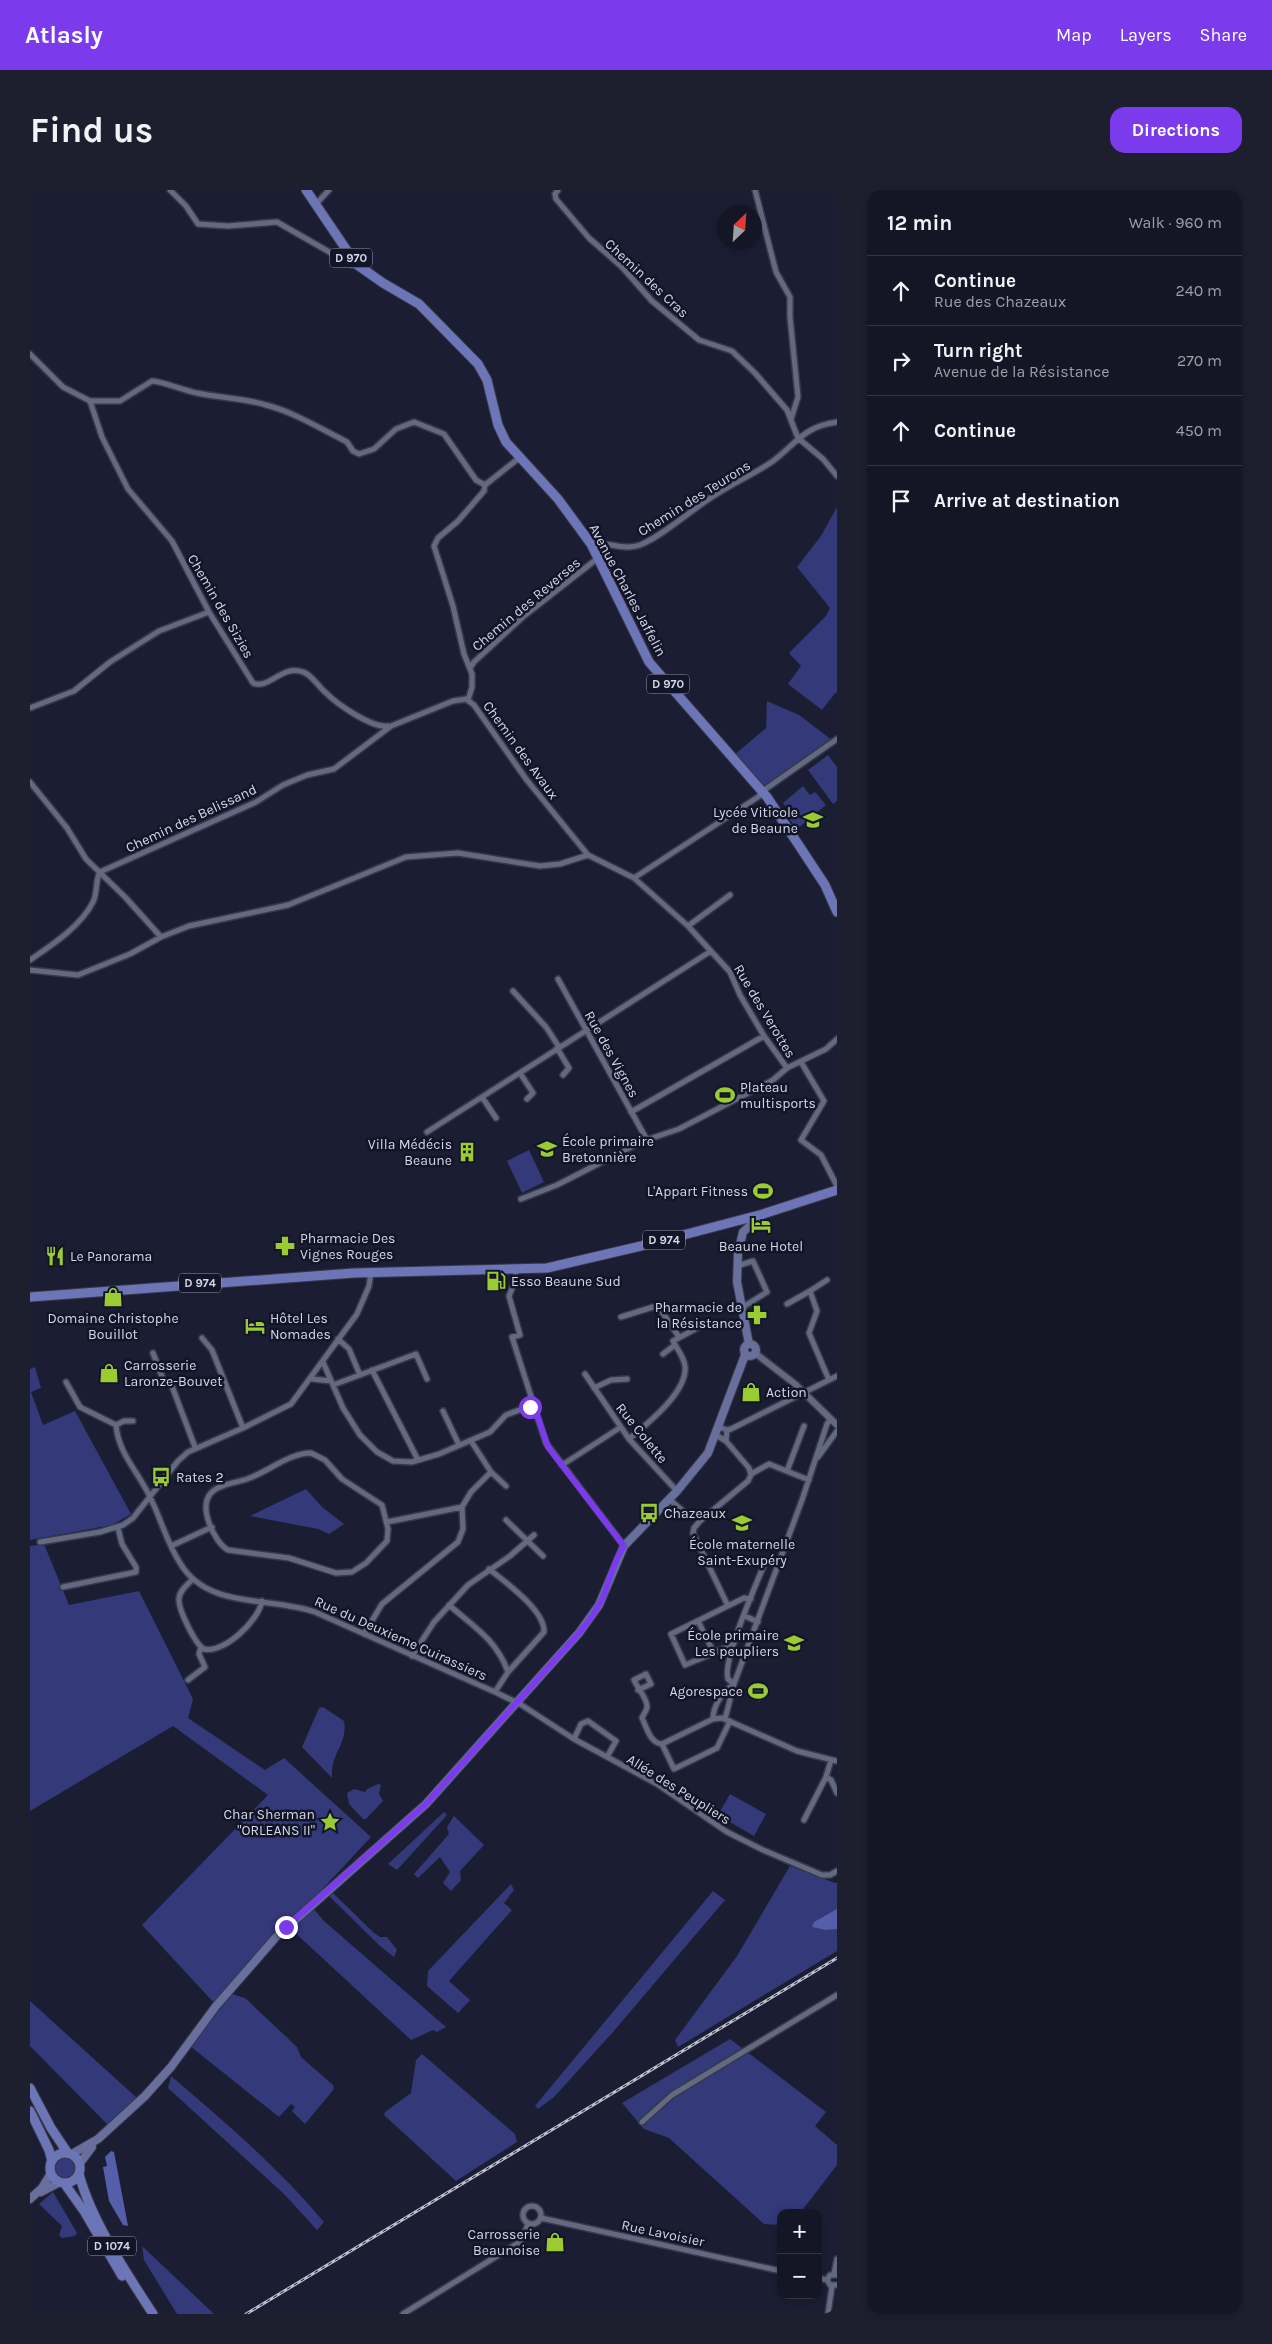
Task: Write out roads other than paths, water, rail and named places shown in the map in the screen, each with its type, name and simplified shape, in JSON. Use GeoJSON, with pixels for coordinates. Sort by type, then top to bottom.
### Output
{"type":"FeatureCollection","features":[{"type":"Feature","properties":{"kind":"main road","name":"D 970"},"geometry":{"type":"LineString","coordinates":[[306,190],[356,264]]}},
{"type":"Feature","properties":{"kind":"main road","name":"Avenue Charles Jaffelin"},"geometry":{"type":"LineString","coordinates":[[356,264],[369,275],[419,304],[478,364],[487,380],[498,425],[506,442],[558,499],[591,544],[649,662],[763,792],[825,885],[837,912]]}},
{"type":"Feature","properties":{"kind":"main road","name":"D 974"},"geometry":{"type":"LineString","coordinates":[[30,1297],[371,1272],[516,1270],[563,1265],[763,1214],[837,1190]]}},
{"type":"Feature","properties":{"kind":"main road"},"geometry":{"type":"LineString","coordinates":[[743,1232],[763,1214]]}},
{"type":"Feature","properties":{"kind":"main road"},"geometry":{"type":"LineString","coordinates":[[739,1220],[743,1232],[736,1267],[737,1282],[749,1344]]}},
{"type":"Feature","properties":{"kind":"main road"},"geometry":{"type":"LineString","coordinates":[[745,1355],[750,1357],[755,1353],[755,1347],[749,1344]]}},
{"type":"Feature","properties":{"kind":"main road"},"geometry":{"type":"LineString","coordinates":[[32,2197],[62,2182],[75,2180],[80,2174],[80,2163],[98,2140],[136,2106],[160,2081],[221,1999],[276,1937],[426,1804],[517,1703],[592,1615],[603,1597],[613,1567],[624,1546],[701,1463],[721,1431],[745,1355],[743,1349],[749,1344]]}},
{"type":"Feature","properties":{"kind":"main road"},"geometry":{"type":"LineString","coordinates":[[30,2088],[51,2128],[80,2163]]}},
{"type":"Feature","properties":{"kind":"main road"},"geometry":{"type":"LineString","coordinates":[[30,2111],[49,2150],[52,2161],[51,2173],[32,2197]]}},
{"type":"Feature","properties":{"kind":"main road"},"geometry":{"type":"LineString","coordinates":[[52,2161],[58,2154],[70,2153],[98,2140]]}},
{"type":"Feature","properties":{"kind":"main road"},"geometry":{"type":"LineString","coordinates":[[51,2173],[62,2182]]}},
{"type":"Feature","properties":{"kind":"main road","name":"D 1074"},"geometry":{"type":"LineString","coordinates":[[80,2174],[98,2220],[123,2266],[153,2314]]}},
{"type":"Feature","properties":{"kind":"main road","name":"D 1074"},"geometry":{"type":"LineString","coordinates":[[62,2182],[84,2211],[126,2281],[149,2314]]}},
{"type":"Feature","properties":{"kind":"street"},"geometry":{"type":"LineString","coordinates":[[170,190],[186,206],[198,224],[228,226],[276,222],[352,265],[356,264]]}},
{"type":"Feature","properties":{"kind":"street"},"geometry":{"type":"LineString","coordinates":[[315,205],[329,190]]}},
{"type":"Feature","properties":{"kind":"street","name":"Chemin des Cras"},"geometry":{"type":"LineString","coordinates":[[558,190],[555,194],[556,199],[593,242],[622,266],[652,301],[699,340],[732,351],[777,396],[791,419],[798,438],[823,459],[837,476]]}},
{"type":"Feature","properties":{"kind":"street"},"geometry":{"type":"LineString","coordinates":[[755,190],[776,272],[790,297],[798,397],[791,419]]}},
{"type":"Feature","properties":{"kind":"street"},"geometry":{"type":"LineString","coordinates":[[30,354],[63,387],[90,402],[120,401],[152,381],[157,381],[170,387],[210,396],[265,404],[282,410],[347,442],[353,451],[359,454],[374,449],[396,429],[414,422],[444,434],[476,480],[485,485]]}},
{"type":"Feature","properties":{"kind":"street","name":"Chemin des Sizies"},"geometry":{"type":"LineString","coordinates":[[90,402],[102,436],[128,489],[172,541],[208,612],[253,683],[260,685],[291,670],[305,672],[339,704],[383,728]]}},
{"type":"Feature","properties":{"kind":"street","name":"Chemin des Teurons"},"geometry":{"type":"LineString","coordinates":[[591,544],[599,543],[629,548],[644,543],[719,492],[772,462],[798,438],[813,428],[837,422]]}},
{"type":"Feature","properties":{"kind":"street"},"geometry":{"type":"LineString","coordinates":[[468,700],[473,684],[470,668],[456,630],[453,606],[435,555],[434,546],[438,538],[458,521],[484,491],[485,485],[519,458]]}},
{"type":"Feature","properties":{"kind":"street","name":"Chemin des Reverses"},"geometry":{"type":"LineString","coordinates":[[470,668],[473,663],[524,616],[598,558]]}},
{"type":"Feature","properties":{"kind":"street"},"geometry":{"type":"LineString","coordinates":[[30,708],[74,691],[110,662],[159,631],[208,612]]}},
{"type":"Feature","properties":{"kind":"street","name":"Chemin des Avaux"},"geometry":{"type":"LineString","coordinates":[[391,726],[453,701],[468,700],[474,705],[536,792],[588,855]]}},
{"type":"Feature","properties":{"kind":"street","name":"Chemin des Belissand"},"geometry":{"type":"LineString","coordinates":[[100,872],[256,802],[283,785],[307,775],[334,769],[383,728],[391,726]]}},
{"type":"Feature","properties":{"kind":"street"},"geometry":{"type":"LineString","coordinates":[[634,878],[763,792],[837,739]]}},
{"type":"Feature","properties":{"kind":"street"},"geometry":{"type":"LineString","coordinates":[[30,782],[67,828],[86,859],[160,937]]}},
{"type":"Feature","properties":{"kind":"street"},"geometry":{"type":"LineString","coordinates":[[30,970],[78,975],[130,954],[160,937],[189,926],[288,905],[406,856],[458,852],[540,866],[560,864],[588,855]]}},
{"type":"Feature","properties":{"kind":"street","name":"Rue des Verottes"},"geometry":{"type":"LineString","coordinates":[[588,855],[634,878],[688,926],[730,972],[764,1036],[787,1068],[826,1049],[837,1039]]}},
{"type":"Feature","properties":{"kind":"street"},"geometry":{"type":"LineString","coordinates":[[30,960],[52,945],[81,918],[94,900],[100,872]]}},
{"type":"Feature","properties":{"kind":"street"},"geometry":{"type":"LineString","coordinates":[[688,926],[730,895]]}},
{"type":"Feature","properties":{"kind":"street"},"geometry":{"type":"LineString","coordinates":[[427,1132],[711,951]]}},
{"type":"Feature","properties":{"kind":"street","name":"Rue des Vignes"},"geometry":{"type":"LineString","coordinates":[[558,979],[647,1140]]}},
{"type":"Feature","properties":{"kind":"street"},"geometry":{"type":"LineString","coordinates":[[513,991],[546,1027],[569,1067],[569,1070],[563,1075]]}},
{"type":"Feature","properties":{"kind":"street"},"geometry":{"type":"LineString","coordinates":[[631,1112],[764,1036]]}},
{"type":"Feature","properties":{"kind":"street"},"geometry":{"type":"LineString","coordinates":[[801,1062],[824,1101],[802,1140],[821,1155],[837,1186]]}},
{"type":"Feature","properties":{"kind":"street"},"geometry":{"type":"LineString","coordinates":[[521,1198],[557,1185],[647,1140],[679,1130],[773,1080],[787,1068]]}},
{"type":"Feature","properties":{"kind":"street"},"geometry":{"type":"LineString","coordinates":[[520,1073],[533,1093],[526,1100]]}},
{"type":"Feature","properties":{"kind":"street"},"geometry":{"type":"LineString","coordinates":[[482,1097],[496,1118]]}},
{"type":"Feature","properties":{"kind":"street"},"geometry":{"type":"LineString","coordinates":[[736,1267],[753,1261],[767,1292],[743,1308]]}},
{"type":"Feature","properties":{"kind":"street"},"geometry":{"type":"LineString","coordinates":[[516,1270],[515,1281],[508,1296],[520,1335],[512,1337],[546,1443],[624,1546]]}},
{"type":"Feature","properties":{"kind":"street"},"geometry":{"type":"LineString","coordinates":[[40,1542],[118,1528],[134,1518],[178,1460],[195,1447],[244,1428],[291,1404],[312,1378],[362,1305],[369,1286],[371,1272]]}},
{"type":"Feature","properties":{"kind":"street"},"geometry":{"type":"LineString","coordinates":[[787,1304],[826,1283],[827,1280]]}},
{"type":"Feature","properties":{"kind":"street"},"geometry":{"type":"LineString","coordinates":[[810,1292],[817,1311],[810,1326],[810,1338],[830,1380]]}},
{"type":"Feature","properties":{"kind":"street"},"geometry":{"type":"LineString","coordinates":[[621,1317],[653,1307],[662,1312],[679,1337]]}},
{"type":"Feature","properties":{"kind":"street"},"geometry":{"type":"LineString","coordinates":[[628,1439],[658,1413],[682,1383],[685,1367],[673,1341],[699,1327]]}},
{"type":"Feature","properties":{"kind":"street"},"geometry":{"type":"LineString","coordinates":[[202,1338],[212,1350],[244,1428]]}},
{"type":"Feature","properties":{"kind":"street"},"geometry":{"type":"LineString","coordinates":[[338,1339],[349,1349],[360,1375]]}},
{"type":"Feature","properties":{"kind":"street"},"geometry":{"type":"LineString","coordinates":[[662,1354],[675,1345]]}},
{"type":"Feature","properties":{"kind":"street"},"geometry":{"type":"LineString","coordinates":[[153,1353],[162,1380],[170,1381],[195,1447]]}},
{"type":"Feature","properties":{"kind":"street"},"geometry":{"type":"LineString","coordinates":[[755,1353],[804,1392],[837,1425]]}},
{"type":"Feature","properties":{"kind":"street"},"geometry":{"type":"LineString","coordinates":[[312,1378],[332,1383],[360,1375],[416,1354],[427,1379]]}},
{"type":"Feature","properties":{"kind":"street"},"geometry":{"type":"LineString","coordinates":[[323,1362],[351,1422],[376,1452],[393,1461],[406,1462],[418,1460],[471,1441],[490,1432],[506,1415],[534,1406]]}},
{"type":"Feature","properties":{"kind":"street"},"geometry":{"type":"LineString","coordinates":[[372,1370],[418,1460]]}},
{"type":"Feature","properties":{"kind":"street","name":"Rue Colette"},"geometry":{"type":"LineString","coordinates":[[585,1374],[628,1439],[677,1491]]}},
{"type":"Feature","properties":{"kind":"street"},"geometry":{"type":"LineString","coordinates":[[721,1431],[837,1376]]}},
{"type":"Feature","properties":{"kind":"street","name":"Rue Colette"},"geometry":{"type":"LineString","coordinates":[[594,1388],[610,1380],[627,1379]]}},
{"type":"Feature","properties":{"kind":"street"},"geometry":{"type":"LineString","coordinates":[[66,1382],[80,1408],[116,1425],[124,1421],[133,1421]]}},
{"type":"Feature","properties":{"kind":"street"},"geometry":{"type":"LineString","coordinates":[[443,1411],[460,1445]]}},
{"type":"Feature","properties":{"kind":"street"},"geometry":{"type":"LineString","coordinates":[[638,1690],[647,1706],[642,1718],[652,1738],[662,1744],[674,1769],[717,1748],[722,1719],[734,1684],[830,1420]]}},
{"type":"Feature","properties":{"kind":"street","name":"Rue du Deuxieme Cuirassiers"},"geometry":{"type":"LineString","coordinates":[[116,1425],[123,1450],[150,1497],[179,1563],[192,1580],[217,1594],[305,1608],[517,1703]]}},
{"type":"Feature","properties":{"kind":"street"},"geometry":{"type":"LineString","coordinates":[[787,1471],[804,1426]]}},
{"type":"Feature","properties":{"kind":"street"},"geometry":{"type":"LineString","coordinates":[[562,1465],[620,1428]]}},
{"type":"Feature","properties":{"kind":"street"},"geometry":{"type":"LineString","coordinates":[[721,1431],[726,1441],[749,1468],[751,1474]]}},
{"type":"Feature","properties":{"kind":"street"},"geometry":{"type":"LineString","coordinates":[[721,1431],[726,1441]]}},
{"type":"Feature","properties":{"kind":"street"},"geometry":{"type":"LineString","coordinates":[[816,1460],[837,1431]]}},
{"type":"Feature","properties":{"kind":"street"},"geometry":{"type":"LineString","coordinates":[[471,1441],[491,1472],[506,1486]]}},
{"type":"Feature","properties":{"kind":"street"},"geometry":{"type":"LineString","coordinates":[[307,1454],[322,1458],[342,1479],[379,1502],[384,1509],[388,1537],[385,1545],[358,1570],[342,1574],[290,1558],[228,1550],[221,1545],[212,1527],[206,1503],[208,1497],[215,1490],[247,1479],[296,1456],[307,1454]]}},
{"type":"Feature","properties":{"kind":"street"},"geometry":{"type":"LineString","coordinates":[[728,1606],[694,1533],[694,1528],[748,1481],[751,1474],[769,1464],[809,1480]]}},
{"type":"Feature","properties":{"kind":"street"},"geometry":{"type":"LineString","coordinates":[[364,1634],[382,1604],[458,1542],[463,1529],[462,1508],[471,1492],[491,1472]]}},
{"type":"Feature","properties":{"kind":"street"},"geometry":{"type":"LineString","coordinates":[[669,1499],[683,1511]]}},
{"type":"Feature","properties":{"kind":"street"},"geometry":{"type":"LineString","coordinates":[[387,1522],[462,1508]]}},
{"type":"Feature","properties":{"kind":"street"},"geometry":{"type":"LineString","coordinates":[[506,1520],[543,1556]]}},
{"type":"Feature","properties":{"kind":"street"},"geometry":{"type":"LineString","coordinates":[[171,1546],[212,1527]]}},
{"type":"Feature","properties":{"kind":"street"},"geometry":{"type":"LineString","coordinates":[[63,1587],[135,1573],[136,1567],[122,1544],[118,1528]]}},
{"type":"Feature","properties":{"kind":"street"},"geometry":{"type":"LineString","coordinates":[[412,1656],[434,1622],[468,1585],[510,1556],[534,1535]]}},
{"type":"Feature","properties":{"kind":"street"},"geometry":{"type":"LineString","coordinates":[[734,1684],[727,1676],[733,1646],[766,1560],[779,1563]]}},
{"type":"Feature","properties":{"kind":"street"},"geometry":{"type":"LineString","coordinates":[[489,1569],[516,1591],[535,1611],[544,1626],[544,1632],[508,1672],[495,1692]]}},
{"type":"Feature","properties":{"kind":"street"},"geometry":{"type":"LineString","coordinates":[[192,1580],[180,1593],[179,1604],[197,1643],[201,1647],[213,1650],[234,1638],[254,1619],[262,1601]]}},
{"type":"Feature","properties":{"kind":"street"},"geometry":{"type":"LineString","coordinates":[[733,1646],[729,1646],[685,1666],[670,1638],[672,1632],[744,1598],[751,1599]]}},
{"type":"Feature","properties":{"kind":"street"},"geometry":{"type":"LineString","coordinates":[[449,1605],[494,1644],[502,1654],[508,1672]]}},
{"type":"Feature","properties":{"kind":"street"},"geometry":{"type":"LineString","coordinates":[[745,1616],[758,1622]]}},
{"type":"Feature","properties":{"kind":"street"},"geometry":{"type":"LineString","coordinates":[[698,1621],[714,1653]]}},
{"type":"Feature","properties":{"kind":"street"},"geometry":{"type":"LineString","coordinates":[[188,1680],[205,1667],[199,1654],[201,1647]]}},
{"type":"Feature","properties":{"kind":"street"},"geometry":{"type":"LineString","coordinates":[[734,1684],[722,1694],[714,1711],[722,1719],[797,1751],[834,1760],[804,1820]]}},
{"type":"Feature","properties":{"kind":"street","name":"Allée des Peupliers"},"geometry":{"type":"LineString","coordinates":[[517,1703],[574,1739],[657,1784],[738,1838],[822,1875],[830,1875],[837,1871]]}},
{"type":"Feature","properties":{"kind":"street"},"geometry":{"type":"LineString","coordinates":[[662,1744],[722,1719]]}},
{"type":"Feature","properties":{"kind":"street"},"geometry":{"type":"LineString","coordinates":[[574,1739],[581,1724],[588,1721],[616,1741],[607,1757]]}},
{"type":"Feature","properties":{"kind":"street"},"geometry":{"type":"LineString","coordinates":[[826,1777],[831,1780],[837,1793]]}},
{"type":"Feature","properties":{"kind":"street"},"geometry":{"type":"LineString","coordinates":[[642,2122],[672,2095],[837,1995]]}},
{"type":"Feature","properties":{"kind":"street"},"geometry":{"type":"LineString","coordinates":[[403,2314],[518,2244],[528,2224],[523,2214],[529,2206],[539,2208],[541,2218],[536,2224],[528,2224]]}},
{"type":"Feature","properties":{"kind":"street","name":"Rue Lavoisier"},"geometry":{"type":"LineString","coordinates":[[541,2218],[777,2269]]}},
{"type":"Feature","properties":{"kind":"street"},"geometry":{"type":"LineString","coordinates":[[827,2280],[828,2276],[835,2274],[837,2259]]}},
{"type":"Feature","properties":{"kind":"street"},"geometry":{"type":"LineString","coordinates":[[822,2279],[827,2280],[834,2286],[828,2314]]}},
{"type":"Feature","properties":{"kind":"water"},"geometry":{"type":"Polygon","coordinates":[[[837,1909],[837,1929],[826,1930],[812,1927],[814,1922],[837,1909]]]}},
{"type":"Feature","properties":{"kind":"water"},"geometry":{"type":"Polygon","coordinates":[[[111,2151],[114,2152],[128,2226],[123,2225],[109,2201],[103,2167],[107,2166],[105,2157],[111,2151]]]}},
{"type":"Feature","properties":{"kind":"railway"},"geometry":{"type":"LineString","coordinates":[[246,2314],[837,1958]]}},
{"type":"Feature","properties":{"kind":"place","name":"Lycée Viticole de Beaune"},"geometry":{"type":"Point","coordinates":[813,820]}},
{"type":"Feature","properties":{"kind":"place","name":"Plateau multisports"},"geometry":{"type":"Point","coordinates":[725,1095]}},
{"type":"Feature","properties":{"kind":"place","name":"École primaire Bretonnière"},"geometry":{"type":"Point","coordinates":[547,1149]}},
{"type":"Feature","properties":{"kind":"place","name":"Villa Médécis Beaune"},"geometry":{"type":"Point","coordinates":[467,1152]}},
{"type":"Feature","properties":{"kind":"place","name":"L'Appart Fitness"},"geometry":{"type":"Point","coordinates":[763,1191]}},
{"type":"Feature","properties":{"kind":"place","name":"Beaune Hotel"},"geometry":{"type":"Point","coordinates":[761,1225]}},
{"type":"Feature","properties":{"kind":"place","name":"Pharmacie Des Vignes Rouges"},"geometry":{"type":"Point","coordinates":[285,1246]}},
{"type":"Feature","properties":{"kind":"place","name":"Le Panorama"},"geometry":{"type":"Point","coordinates":[55,1256]}},
{"type":"Feature","properties":{"kind":"place","name":"Esso Beaune Sud"},"geometry":{"type":"Point","coordinates":[496,1281]}},
{"type":"Feature","properties":{"kind":"place","name":"Domaine Christophe Bouillot"},"geometry":{"type":"Point","coordinates":[113,1297]}},
{"type":"Feature","properties":{"kind":"place","name":"Pharmacie de la Résistance"},"geometry":{"type":"Point","coordinates":[757,1315]}},
{"type":"Feature","properties":{"kind":"place","name":"Hôtel Les Nomades"},"geometry":{"type":"Point","coordinates":[255,1326]}},
{"type":"Feature","properties":{"kind":"place","name":"Carrosserie Laronze-Bouvet"},"geometry":{"type":"Point","coordinates":[109,1373]}},
{"type":"Feature","properties":{"kind":"place","name":"Action"},"geometry":{"type":"Point","coordinates":[751,1392]}},
{"type":"Feature","properties":{"kind":"place","name":"Rates 2"},"geometry":{"type":"Point","coordinates":[161,1477]}},
{"type":"Feature","properties":{"kind":"place","name":"Chazeaux"},"geometry":{"type":"Point","coordinates":[649,1513]}},
{"type":"Feature","properties":{"kind":"place","name":"École maternelle Saint-Exupéry"},"geometry":{"type":"Point","coordinates":[742,1523]}},
{"type":"Feature","properties":{"kind":"place","name":"École primaire Les peupliers"},"geometry":{"type":"Point","coordinates":[794,1643]}},
{"type":"Feature","properties":{"kind":"place","name":"Agorespace"},"geometry":{"type":"Point","coordinates":[758,1691]}},
{"type":"Feature","properties":{"kind":"place","name":"Char Sherman \"ORLEANS II\""},"geometry":{"type":"Point","coordinates":[330,1822]}},
{"type":"Feature","properties":{"kind":"place","name":"Carrosserie Beaunoise"},"geometry":{"type":"Point","coordinates":[555,2242]}}]}
